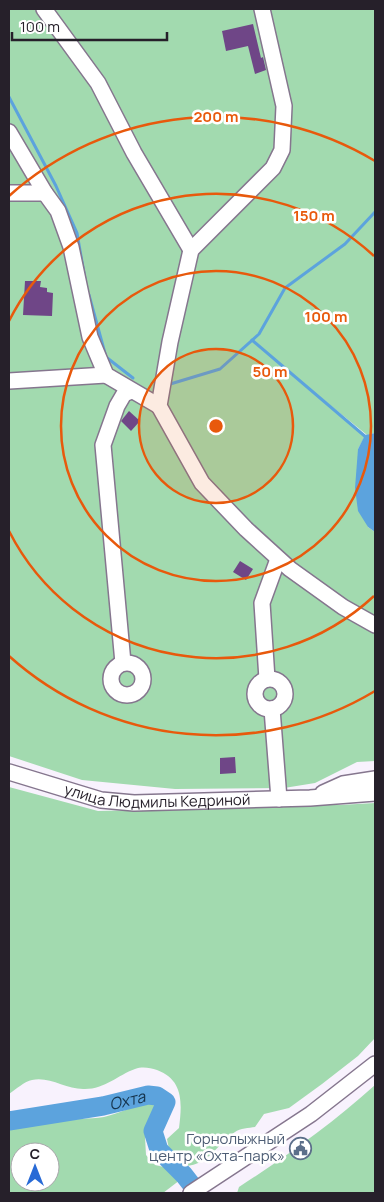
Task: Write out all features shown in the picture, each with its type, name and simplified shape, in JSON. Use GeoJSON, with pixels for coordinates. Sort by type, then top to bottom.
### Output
{"type":"FeatureCollection","features":[{"type":"Feature","properties":{"kind":"street"},"geometry":{"type":"LineString","coordinates":[[44,9],[98,84],[134,152],[191,250]]}},
{"type":"Feature","properties":{"kind":"street"},"geometry":{"type":"LineString","coordinates":[[159,406],[170,342],[191,250],[273,168],[282,150],[284,106],[262,9]]}},
{"type":"Feature","properties":{"kind":"street"},"geometry":{"type":"LineString","coordinates":[[9,132],[45,193],[58,211],[70,247],[90,337],[106,375],[159,406],[202,483],[278,559],[343,607],[375,625]]}},
{"type":"Feature","properties":{"kind":"street"},"geometry":{"type":"LineString","coordinates":[[9,193],[45,193]]}},
{"type":"Feature","properties":{"kind":"street"},"geometry":{"type":"LineString","coordinates":[[9,381],[106,375]]}},
{"type":"Feature","properties":{"kind":"street"},"geometry":{"type":"LineString","coordinates":[[123,663],[103,445],[117,406],[124,394],[131,391]]}},
{"type":"Feature","properties":{"kind":"street"},"geometry":{"type":"LineString","coordinates":[[278,559],[262,603],[267,679],[259,684],[254,692],[256,701],[263,708],[272,709],[279,799]]}},
{"type":"Feature","properties":{"kind":"street","name":"улица Людмилы Кедриной"},"geometry":{"type":"LineString","coordinates":[[9,772],[100,800],[134,803],[310,798],[375,793]]}},
{"type":"Feature","properties":{"kind":"street","name":"улица Людмилы Кедриной"},"geometry":{"type":"LineString","coordinates":[[310,798],[343,784],[375,779]]}},
{"type":"Feature","properties":{"kind":"street"},"geometry":{"type":"LineString","coordinates":[[191,1193],[311,1114],[375,1064]]}},
{"type":"Feature","properties":{"kind":"green space"},"geometry":{"type":"Polygon","coordinates":[[[9,9],[375,9],[375,433],[367,435],[309,388],[365,436],[358,449],[358,466],[368,527],[375,532],[375,761],[357,762],[315,783],[284,788],[175,789],[82,780],[9,756],[9,9]]]}},
{"type":"Feature","properties":{"kind":"green space"},"geometry":{"type":"Polygon","coordinates":[[[9,787],[98,811],[187,806],[375,803],[375,1038],[358,1056],[289,1108],[264,1114],[255,1127],[237,1131],[204,1160],[188,1166],[179,1165],[170,1154],[167,1139],[179,1128],[181,1110],[177,1086],[166,1074],[157,1070],[138,1068],[99,1087],[85,1089],[78,1089],[52,1081],[32,1080],[9,1094],[9,787]]]}},
{"type":"Feature","properties":{"kind":"green space"},"geometry":{"type":"Polygon","coordinates":[[[375,1085],[375,1193],[237,1193],[239,1187],[309,1139],[375,1085]]]}},
{"type":"Feature","properties":{"kind":"green space"},"geometry":{"type":"Polygon","coordinates":[[[151,1102],[157,1109],[145,1137],[146,1155],[155,1165],[168,1168],[180,1180],[163,1193],[9,1193],[9,1130],[42,1121],[104,1117],[151,1102]]]}},
{"type":"Feature","properties":{"kind":"water"},"geometry":{"type":"Polygon","coordinates":[[[375,433],[375,532],[368,527],[358,511],[355,488],[358,449],[365,435],[375,433]]]}},
{"type":"Feature","properties":{"kind":"building"},"geometry":{"type":"Polygon","coordinates":[[[253,24],[261,58],[263,57],[266,70],[255,74],[248,46],[226,51],[222,31],[253,24]]]}},
{"type":"Feature","properties":{"kind":"building"},"geometry":{"type":"Polygon","coordinates":[[[25,281],[41,281],[40,287],[47,288],[47,292],[53,293],[52,316],[23,315],[25,281]]]}},
{"type":"Feature","properties":{"kind":"building"},"geometry":{"type":"Polygon","coordinates":[[[129,411],[140,421],[131,431],[121,421],[129,411]]]}},
{"type":"Feature","properties":{"kind":"building"},"geometry":{"type":"Polygon","coordinates":[[[240,561],[253,569],[246,580],[233,572],[240,561]]]}},
{"type":"Feature","properties":{"kind":"building"},"geometry":{"type":"Polygon","coordinates":[[[235,757],[236,773],[220,774],[220,758],[235,757]]]}},
{"type":"Feature","properties":{"kind":"waterway"},"geometry":{"type":"LineString","coordinates":[[9,97],[56,186],[77,233],[85,279]]}},
{"type":"Feature","properties":{"kind":"waterway"},"geometry":{"type":"LineString","coordinates":[[167,385],[220,369],[259,334],[285,288],[345,244],[375,212]]}},
{"type":"Feature","properties":{"kind":"waterway"},"geometry":{"type":"LineString","coordinates":[[89,295],[106,357],[133,378]]}},
{"type":"Feature","properties":{"kind":"waterway"},"geometry":{"type":"LineString","coordinates":[[252,340],[367,438]]}},
{"type":"Feature","properties":{"kind":"waterway","name":"Охта"},"geometry":{"type":"LineString","coordinates":[[9,1121],[103,1106],[148,1095],[157,1096],[166,1102],[153,1131],[159,1150],[184,1175],[198,1193]]}},
{"type":"Feature","properties":{"kind":"place","name":"Горнолыжный центр «Охта-парк»"},"geometry":{"type":"Point","coordinates":[301,1148]}}]}
